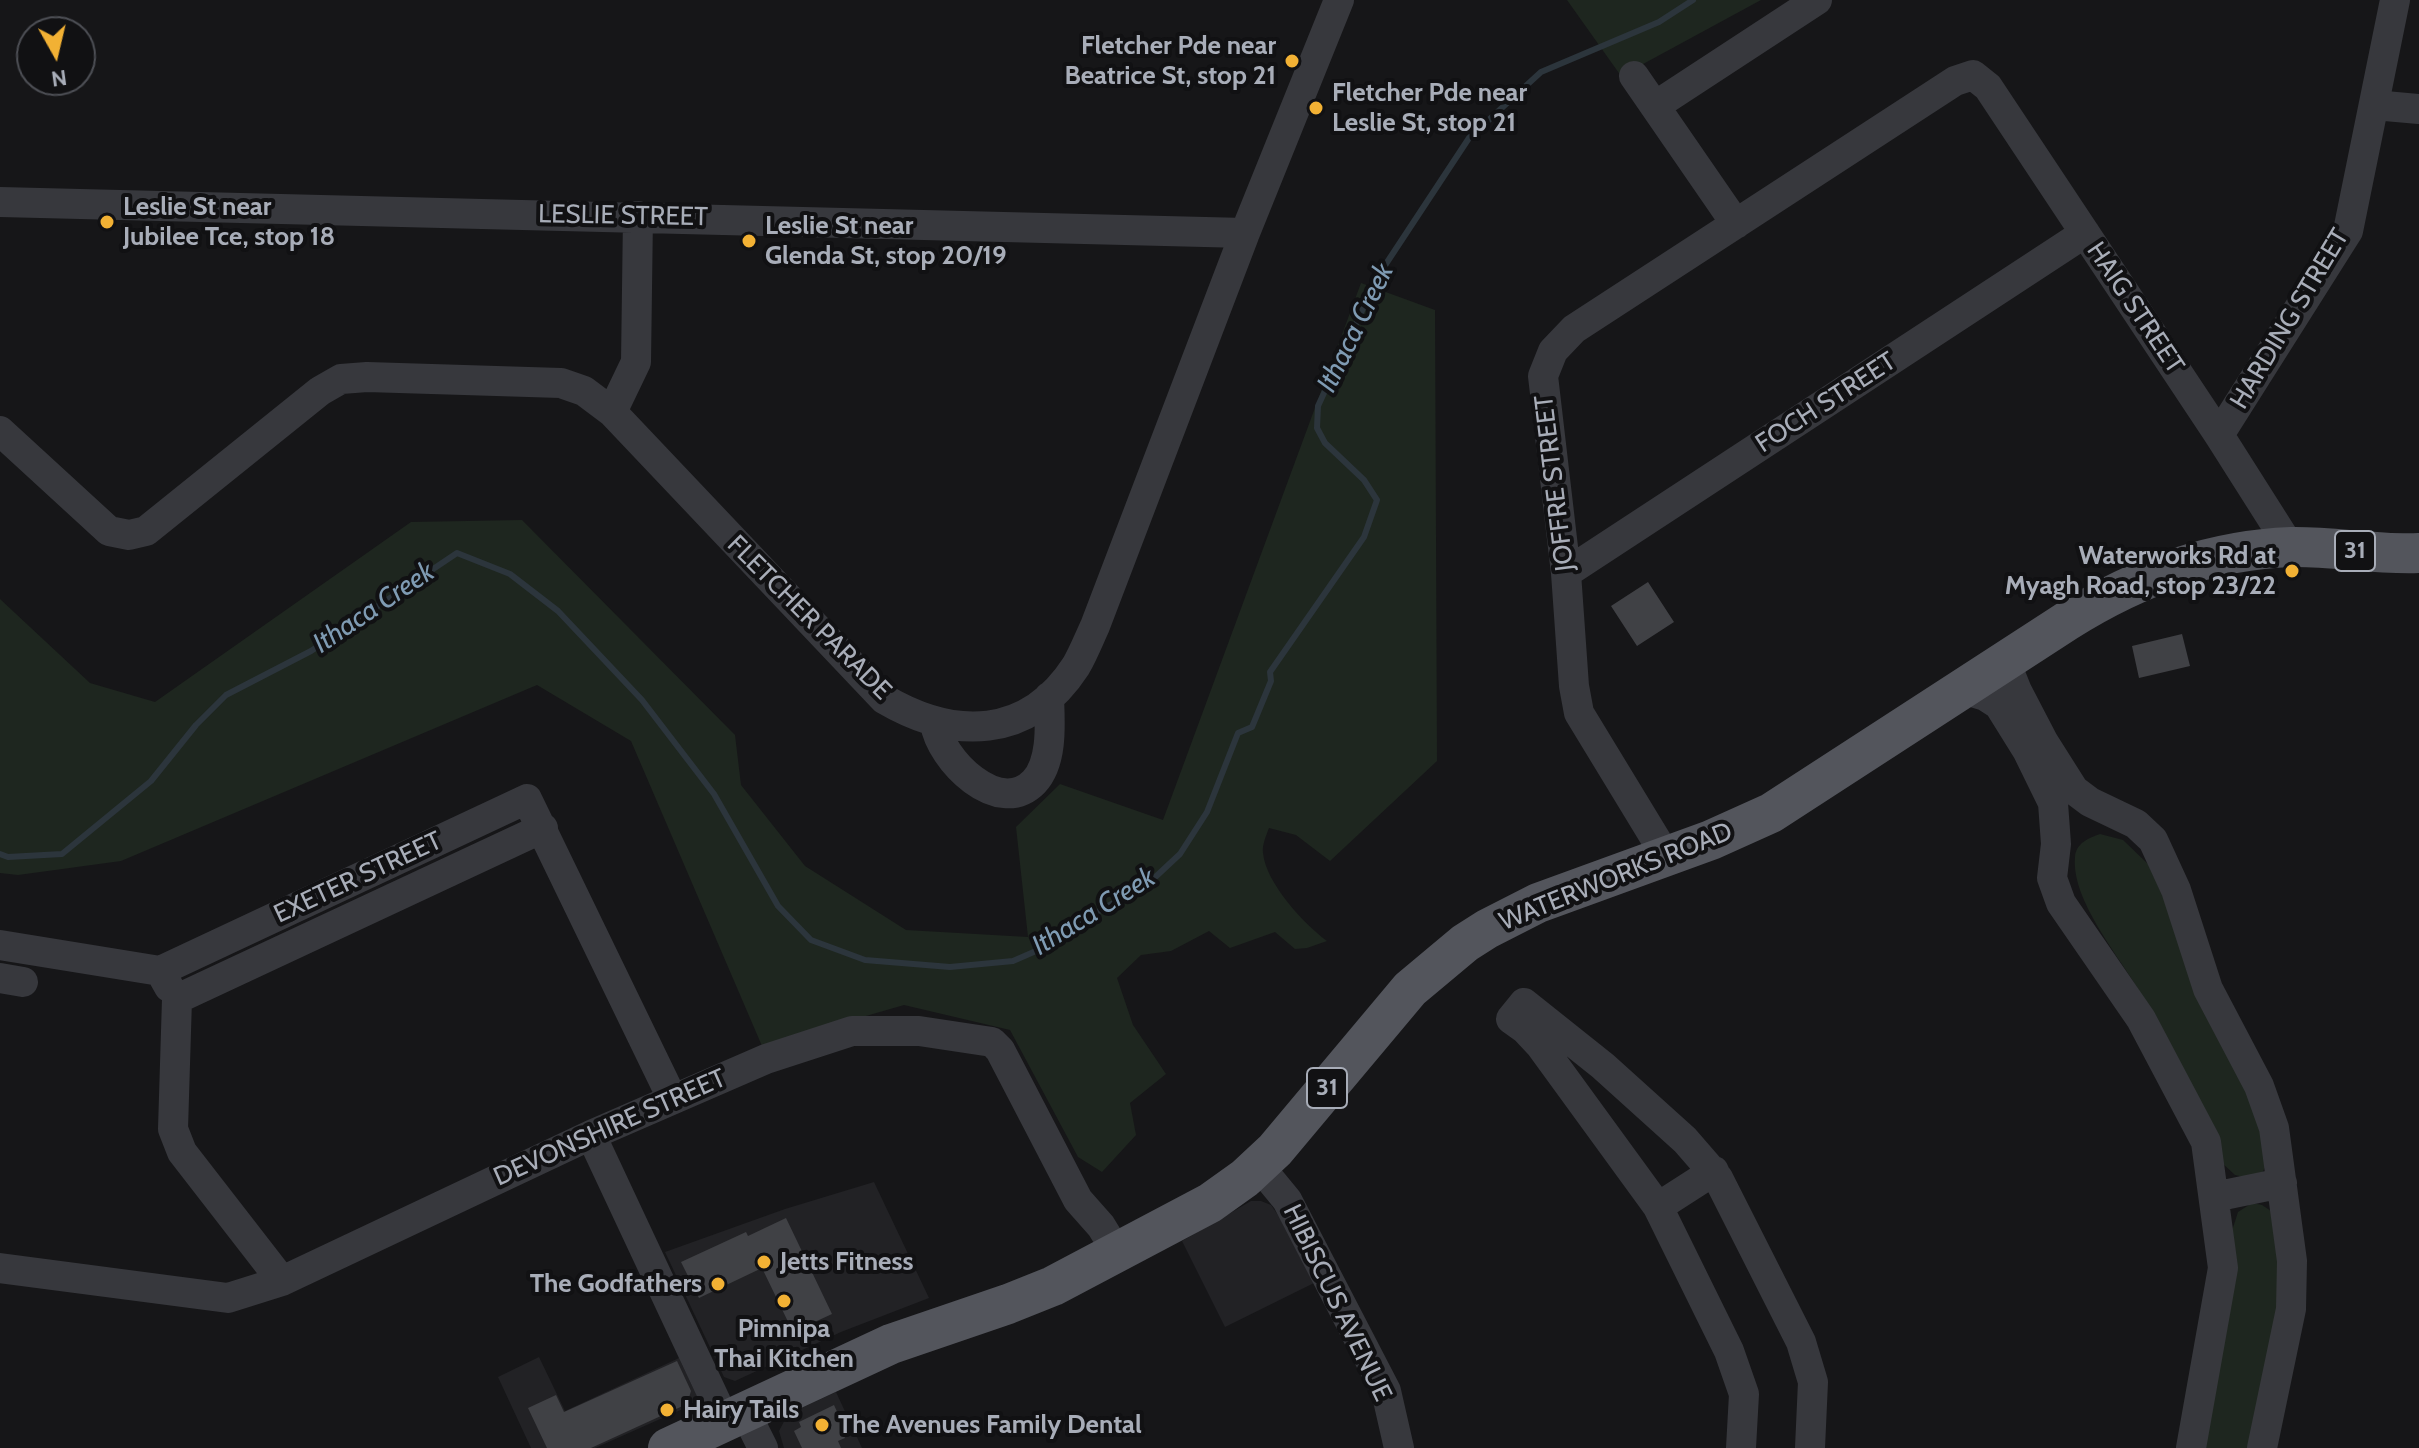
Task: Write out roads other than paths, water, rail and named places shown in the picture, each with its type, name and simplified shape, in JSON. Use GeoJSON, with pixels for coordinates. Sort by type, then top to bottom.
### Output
{"type":"FeatureCollection","features":[{"type":"Feature","properties":{"kind":"main road","name":"WATERWORKS ROAD"},"geometry":{"type":"LineString","coordinates":[[668,1448],[891,1344],[1029,1296],[1210,1203],[1259,1166],[1292,1132],[1401,1000],[1445,958],[1487,929],[1538,903],[1723,836],[1771,813],[2091,606],[2151,576],[2215,557],[2290,547],[2419,553]]}},
{"type":"Feature","properties":{"kind":"street","name":"FLETCHER PARADE"},"geometry":{"type":"LineString","coordinates":[[0,431],[109,531],[129,535],[146,531],[320,391],[341,379],[367,377],[561,383],[584,391],[612,412],[884,699],[935,723],[972,727],[999,723],[1025,714],[1049,697],[1076,666],[1095,626],[1245,233],[1339,0]]}},
{"type":"Feature","properties":{"kind":"street"},"geometry":{"type":"LineString","coordinates":[[1655,106],[1817,0]]}},
{"type":"Feature","properties":{"kind":"street","name":"HARDING STREET"},"geometry":{"type":"LineString","coordinates":[[2219,435],[2348,231],[2391,4]]}},
{"type":"Feature","properties":{"kind":"street","name":"JOFFRE STREET"},"geometry":{"type":"LineString","coordinates":[[1666,856],[1579,713],[1543,376],[1553,351],[1574,329],[1955,81],[1973,75]]}},
{"type":"Feature","properties":{"kind":"street","name":"HAIG STREET"},"geometry":{"type":"LineString","coordinates":[[1973,75],[1988,87],[2290,547]]}},
{"type":"Feature","properties":{"kind":"street"},"geometry":{"type":"LineString","coordinates":[[1634,76],[1736,224]]}},
{"type":"Feature","properties":{"kind":"street"},"geometry":{"type":"LineString","coordinates":[[2374,105],[2419,109]]}},
{"type":"Feature","properties":{"kind":"street","name":"LESLIE STREET"},"geometry":{"type":"LineString","coordinates":[[0,202],[1245,233]]}},
{"type":"Feature","properties":{"kind":"street"},"geometry":{"type":"LineString","coordinates":[[612,412],[636,362],[638,216]]}},
{"type":"Feature","properties":{"kind":"street","name":"FOCH STREET"},"geometry":{"type":"LineString","coordinates":[[1566,573],[2085,233]]}},
{"type":"Feature","properties":{"kind":"street"},"geometry":{"type":"LineString","coordinates":[[2005,661],[2053,803],[2053,883],[2061,903],[2141,1019],[2206,1142],[2223,1268],[2191,1448]]}},
{"type":"Feature","properties":{"kind":"street"},"geometry":{"type":"LineString","coordinates":[[1962,689],[1977,692],[1996,702],[2074,790],[2090,802],[2136,824],[2153,840],[2169,874],[2208,989],[2259,1086],[2274,1128],[2292,1261],[2291,1309],[2262,1448]]}},
{"type":"Feature","properties":{"kind":"street"},"geometry":{"type":"LineString","coordinates":[[935,723],[937,737],[947,755],[963,773],[981,785],[999,791],[1019,791],[1032,784],[1045,760],[1050,725],[1049,697]]}},
{"type":"Feature","properties":{"kind":"street","name":"EXETER STREET"},"geometry":{"type":"LineString","coordinates":[[160,971],[527,799],[672,1098]]}},
{"type":"Feature","properties":{"kind":"street"},"geometry":{"type":"LineString","coordinates":[[2055,858],[2062,836],[2079,822],[2110,816],[2136,824]]}},
{"type":"Feature","properties":{"kind":"street","name":"EXETER STREET"},"geometry":{"type":"LineString","coordinates":[[177,999],[543,828]]}},
{"type":"Feature","properties":{"kind":"street"},"geometry":{"type":"LineString","coordinates":[[0,945],[160,971],[177,999],[173,1129],[182,1152],[282,1281]]}},
{"type":"Feature","properties":{"kind":"street"},"geometry":{"type":"LineString","coordinates":[[1741,1448],[1744,1394],[1734,1366],[1658,1207],[1529,1033],[1511,1019],[1524,1003],[1575,1042],[1685,1140],[1714,1171],[1734,1205],[1801,1342],[1813,1382],[1810,1448]]}},
{"type":"Feature","properties":{"kind":"street","name":"DEVONSHIRE STREET"},"geometry":{"type":"LineString","coordinates":[[0,1268],[228,1298],[282,1281],[672,1098],[766,1059],[852,1031],[919,1031],[992,1042],[1000,1050],[1078,1200],[1101,1226],[1117,1252]]}},
{"type":"Feature","properties":{"kind":"street"},"geometry":{"type":"LineString","coordinates":[[1562,1076],[1562,1058],[1575,1042]]}},
{"type":"Feature","properties":{"kind":"street"},"geometry":{"type":"LineString","coordinates":[[591,1135],[735,1417],[763,1448]]}},
{"type":"Feature","properties":{"kind":"street","name":"HIBISCUS AVENUE"},"geometry":{"type":"LineString","coordinates":[[1259,1166],[1287,1200],[1386,1391],[1399,1448]]}},
{"type":"Feature","properties":{"kind":"street"},"geometry":{"type":"LineString","coordinates":[[1658,1207],[1714,1171]]}},
{"type":"Feature","properties":{"kind":"street"},"geometry":{"type":"LineString","coordinates":[[2214,1197],[2282,1183]]}},
{"type":"Feature","properties":{"kind":"waterway","name":"Ithaca Creek"},"geometry":{"type":"LineString","coordinates":[[0,854],[8,857],[62,854],[151,781],[196,725],[226,695],[311,651],[457,553],[510,574],[558,611],[642,700],[714,794],[778,906],[811,940],[865,960],[950,967],[1013,961],[1052,944],[1069,928],[1150,882],[1180,854],[1207,812],[1238,733],[1252,727],[1271,681],[1270,672],[1364,537],[1377,500],[1364,480],[1325,443],[1317,428],[1318,406],[1378,276],[1469,138],[1541,72],[1659,22],[1693,0]]}},
{"type":"Feature","properties":{"kind":"place","name":"Fletcher Pde near Beatrice St, stop 21"},"geometry":{"type":"Point","coordinates":[1292,61]}},
{"type":"Feature","properties":{"kind":"place","name":"Fletcher Pde near Leslie St, stop 21"},"geometry":{"type":"Point","coordinates":[1316,108]}},
{"type":"Feature","properties":{"kind":"place","name":"Leslie St near Jubilee Tce, stop 18"},"geometry":{"type":"Point","coordinates":[107,222]}},
{"type":"Feature","properties":{"kind":"place","name":"Leslie St near Glenda St, stop 20/19"},"geometry":{"type":"Point","coordinates":[749,241]}},
{"type":"Feature","properties":{"kind":"place","name":"Waterworks Rd at Myagh Road, stop 23/22"},"geometry":{"type":"Point","coordinates":[2292,571]}},
{"type":"Feature","properties":{"kind":"place","name":"Jetts Fitness"},"geometry":{"type":"Point","coordinates":[764,1262]}},
{"type":"Feature","properties":{"kind":"place","name":"The Godfathers"},"geometry":{"type":"Point","coordinates":[718,1284]}},
{"type":"Feature","properties":{"kind":"place","name":"Pimnipa Thai Kitchen"},"geometry":{"type":"Point","coordinates":[784,1301]}},
{"type":"Feature","properties":{"kind":"place","name":"Hairy Tails"},"geometry":{"type":"Point","coordinates":[667,1410]}},
{"type":"Feature","properties":{"kind":"place","name":"The Avenues Family Dental"},"geometry":{"type":"Point","coordinates":[822,1425]}}]}
